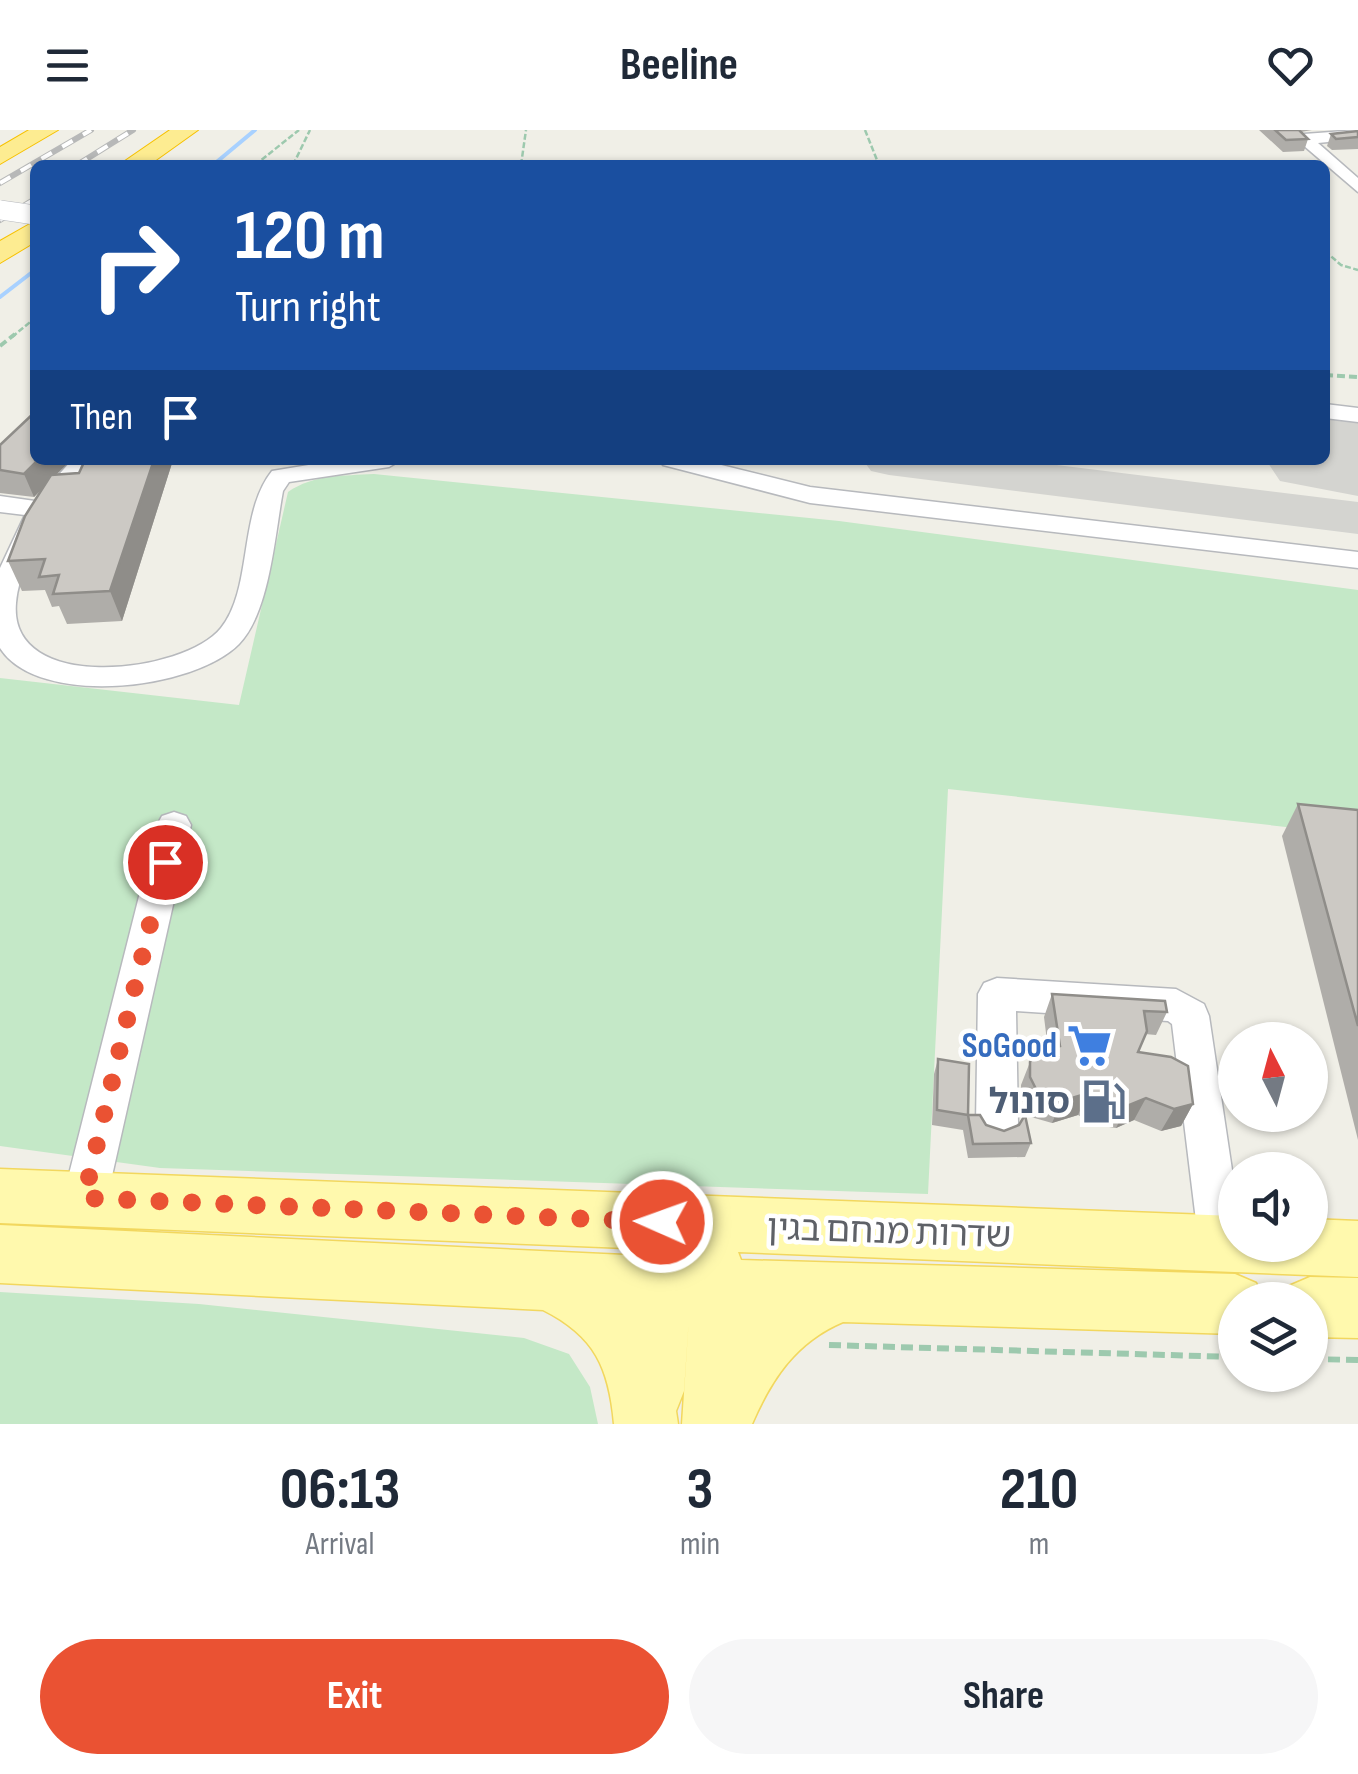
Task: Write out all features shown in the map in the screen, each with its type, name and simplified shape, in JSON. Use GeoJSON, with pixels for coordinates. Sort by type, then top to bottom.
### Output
{"type":"FeatureCollection","features":[{"type":"Feature","properties":{"kind":"highway"},"geometry":{"type":"LineString","coordinates":[[0,157],[46,130]]}},
{"type":"Feature","properties":{"kind":"highway"},"geometry":{"type":"LineString","coordinates":[[140,160],[186,130]]}},
{"type":"Feature","properties":{"kind":"highway"},"geometry":{"type":"LineString","coordinates":[[0,246],[30,230]]}},
{"type":"Feature","properties":{"kind":"highway"},"geometry":{"type":"LineString","coordinates":[[0,254],[30,231]]}},
{"type":"Feature","properties":{"kind":"main road","name":"שדרות מנחם בגין"},"geometry":{"type":"LineString","coordinates":[[0,1196],[1218,1245]]}},
{"type":"Feature","properties":{"kind":"main road"},"geometry":{"type":"LineString","coordinates":[[648,1424],[661,1286],[701,1224]]}},
{"type":"Feature","properties":{"kind":"main road"},"geometry":{"type":"LineString","coordinates":[[701,1224],[721,1288],[718,1424]]}},
{"type":"Feature","properties":{"kind":"main road","name":"שדרות מנחם בגין"},"geometry":{"type":"LineString","coordinates":[[1328,1248],[1358,1249]]}},
{"type":"Feature","properties":{"kind":"main road","name":"שדרות מנחם בגין"},"geometry":{"type":"LineString","coordinates":[[0,1254],[661,1286],[1218,1303]]}},
{"type":"Feature","properties":{"kind":"main road"},"geometry":{"type":"LineString","coordinates":[[522,1279],[567,1289],[615,1324],[636,1364],[648,1424]]}},
{"type":"Feature","properties":{"kind":"main road"},"geometry":{"type":"LineString","coordinates":[[718,1424],[757,1347],[808,1306],[847,1292]]}},
{"type":"Feature","properties":{"kind":"main road"},"geometry":{"type":"LineString","coordinates":[[1328,1307],[1358,1308]]}},
{"type":"Feature","properties":{"kind":"street"},"geometry":{"type":"LineString","coordinates":[[1328,160],[1304,139],[1358,134]]}},
{"type":"Feature","properties":{"kind":"street"},"geometry":{"type":"LineString","coordinates":[[1330,162],[1358,187]]}},
{"type":"Feature","properties":{"kind":"street"},"geometry":{"type":"LineString","coordinates":[[0,210],[30,214]]}},
{"type":"Feature","properties":{"kind":"street"},"geometry":{"type":"LineString","coordinates":[[1330,412],[1358,415]]}},
{"type":"Feature","properties":{"kind":"street"},"geometry":{"type":"LineString","coordinates":[[81,465],[41,510],[0,604],[6,648],[32,665],[70,675],[127,675],[191,659],[230,636],[246,597],[270,490],[281,476],[355,465]]}},
{"type":"Feature","properties":{"kind":"street"},"geometry":{"type":"LineString","coordinates":[[692,465],[810,495],[1358,560]]}},
{"type":"Feature","properties":{"kind":"street"},"geometry":{"type":"LineString","coordinates":[[0,504],[41,510]]}},
{"type":"Feature","properties":{"kind":"street"},"geometry":{"type":"LineString","coordinates":[[84,1198],[174,825]]}},
{"type":"Feature","properties":{"kind":"street"},"geometry":{"type":"LineString","coordinates":[[997,1123],[996,994],[1168,1003],[1190,1016],[1218,1223]]}},
{"type":"Feature","properties":{"kind":"path"},"geometry":{"type":"LineString","coordinates":[[260,160],[299,130]]}},
{"type":"Feature","properties":{"kind":"path"},"geometry":{"type":"LineString","coordinates":[[295,160],[310,130]]}},
{"type":"Feature","properties":{"kind":"path"},"geometry":{"type":"LineString","coordinates":[[522,160],[526,130]]}},
{"type":"Feature","properties":{"kind":"path"},"geometry":{"type":"LineString","coordinates":[[866,130],[876,160]]}},
{"type":"Feature","properties":{"kind":"path"},"geometry":{"type":"LineString","coordinates":[[1330,255],[1341,265],[1358,270]]}},
{"type":"Feature","properties":{"kind":"path"},"geometry":{"type":"LineString","coordinates":[[0,346],[30,322]]}},
{"type":"Feature","properties":{"kind":"path"},"geometry":{"type":"LineString","coordinates":[[1330,374],[1358,377]]}},
{"type":"Feature","properties":{"kind":"path"},"geometry":{"type":"LineString","coordinates":[[872,1346],[1218,1356]]}},
{"type":"Feature","properties":{"kind":"path"},"geometry":{"type":"LineString","coordinates":[[1328,1359],[1358,1360]]}},
{"type":"Feature","properties":{"kind":"green space"},"geometry":{"type":"Polygon","coordinates":[[[374,474],[839,521],[1358,590],[1358,835],[948,789],[928,1194],[160,1168],[0,1146],[0,678],[239,705],[288,492],[318,479],[374,474]]]}},
{"type":"Feature","properties":{"kind":"green space"},"geometry":{"type":"Polygon","coordinates":[[[0,1292],[199,1304],[524,1338],[569,1354],[590,1387],[598,1424],[0,1424],[0,1292]]]}},
{"type":"Feature","properties":{"kind":"building"},"geometry":{"type":"Polygon","coordinates":[[[1275,130],[1299,130],[1308,139],[1286,140],[1275,130]]]}},
{"type":"Feature","properties":{"kind":"building"},"geometry":{"type":"Polygon","coordinates":[[[1358,131],[1358,137],[1336,139],[1331,134],[1358,131]]]}},
{"type":"Feature","properties":{"kind":"building"},"geometry":{"type":"Polygon","coordinates":[[[30,417],[33,465],[24,474],[0,470],[0,445],[30,417]]]}},
{"type":"Feature","properties":{"kind":"building"},"geometry":{"type":"Polygon","coordinates":[[[83,465],[152,465],[110,591],[53,594],[59,575],[39,577],[45,559],[8,561],[25,516],[51,475],[79,473],[83,465]]]}},
{"type":"Feature","properties":{"kind":"building"},"geometry":{"type":"Polygon","coordinates":[[[1298,804],[1358,810],[1358,1026],[1298,804]]]}},
{"type":"Feature","properties":{"kind":"building"},"geometry":{"type":"Polygon","coordinates":[[[1052,994],[1165,1001],[1167,1012],[1144,1011],[1147,1031],[1138,1052],[1171,1057],[1188,1066],[1193,1104],[1174,1109],[1146,1098],[1127,1106],[1106,1103],[1088,1093],[1062,1101],[1039,1095],[1030,1077],[1030,1062],[1036,1053],[1060,1046],[1052,994]]]}},
{"type":"Feature","properties":{"kind":"building"},"geometry":{"type":"Polygon","coordinates":[[[938,1059],[969,1064],[968,1115],[937,1110],[938,1059]]]}},
{"type":"Feature","properties":{"kind":"building"},"geometry":{"type":"Polygon","coordinates":[[[968,1115],[980,1115],[986,1125],[1004,1131],[1019,1125],[1025,1115],[1031,1143],[973,1144],[968,1115]]]}},
{"type":"Feature","properties":{"kind":"waterway"},"geometry":{"type":"LineString","coordinates":[[219,160],[255,130]]}},
{"type":"Feature","properties":{"kind":"waterway"},"geometry":{"type":"LineString","coordinates":[[0,297],[30,274]]}},
{"type":"Feature","properties":{"kind":"taxiway"},"geometry":{"type":"LineString","coordinates":[[929,465],[1358,518]]}},
{"type":"Feature","properties":{"kind":"runway"},"geometry":{"type":"LineString","coordinates":[[1330,455],[1358,458]]}},
{"type":"Feature","properties":{"kind":"railway"},"geometry":{"type":"LineString","coordinates":[[39,160],[91,130]]}},
{"type":"Feature","properties":{"kind":"railway"},"geometry":{"type":"LineString","coordinates":[[85,160],[133,130]]}},
{"type":"Feature","properties":{"kind":"railway"},"geometry":{"type":"LineString","coordinates":[[0,183],[30,166]]}},
{"type":"Feature","properties":{"kind":"railway"},"geometry":{"type":"LineString","coordinates":[[0,220],[30,202]]}},
{"type":"Feature","properties":{"kind":"place","name":"SoGood"},"geometry":{"type":"Point","coordinates":[1090,1045]}},
{"type":"Feature","properties":{"kind":"place","name":"סונול"},"geometry":{"type":"Point","coordinates":[1103,1101]}},
{"type":"Feature","properties":{"kind":"route"},"geometry":{"type":"LineString","coordinates":[[165,862],[84,1198],[662,1222]]}}]}
